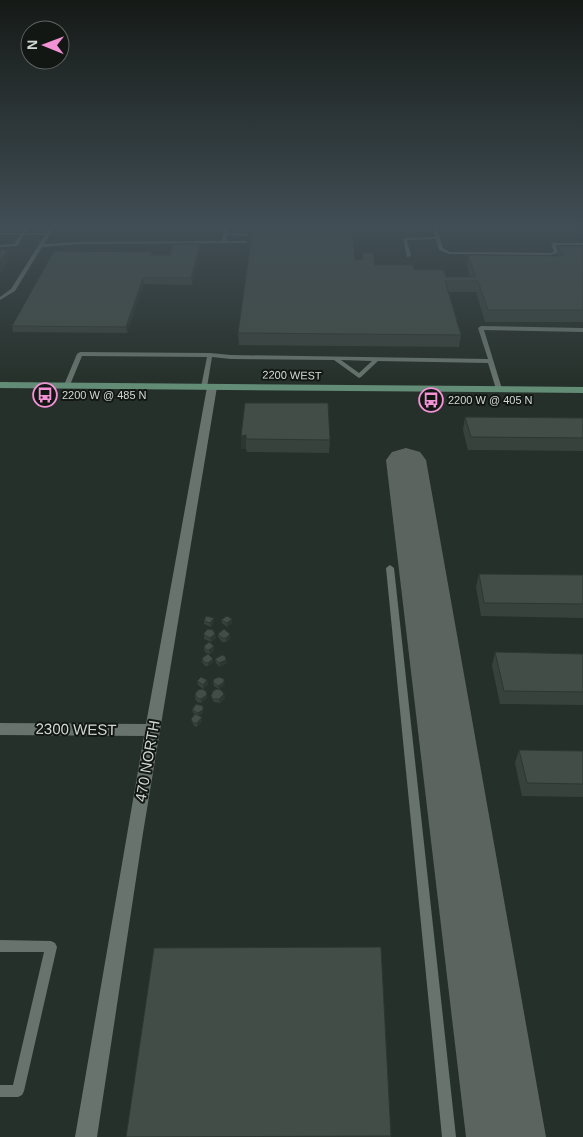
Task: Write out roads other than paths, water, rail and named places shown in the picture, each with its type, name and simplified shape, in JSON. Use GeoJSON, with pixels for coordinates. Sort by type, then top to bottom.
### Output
{"type":"FeatureCollection","features":[{"type":"Feature","properties":{"kind":"street","name":"2200 WEST"},"geometry":{"type":"LineString","coordinates":[[0,385],[583,390]]}},
{"type":"Feature","properties":{"kind":"street","name":"470 NORTH"},"geometry":{"type":"LineString","coordinates":[[86,1137],[208,387]]}},
{"type":"Feature","properties":{"kind":"street","name":"2300 WEST"},"geometry":{"type":"LineString","coordinates":[[0,729],[152,730]]}},
{"type":"Feature","properties":{"kind":"lane"},"geometry":{"type":"LineString","coordinates":[[0,299],[13,290],[20,279]]}},
{"type":"Feature","properties":{"kind":"lane"},"geometry":{"type":"LineString","coordinates":[[499,389],[481,328],[583,330]]}},
{"type":"Feature","properties":{"kind":"lane"},"geometry":{"type":"LineString","coordinates":[[67,385],[80,354],[491,361]]}},
{"type":"Feature","properties":{"kind":"lane"},"geometry":{"type":"LineString","coordinates":[[208,387],[210,355]]}},
{"type":"Feature","properties":{"kind":"lane"},"geometry":{"type":"LineString","coordinates":[[336,359],[359,376]]}},
{"type":"Feature","properties":{"kind":"lane"},"geometry":{"type":"LineString","coordinates":[[358,388],[359,376],[376,360]]}},
{"type":"Feature","properties":{"kind":"lane"},"geometry":{"type":"LineString","coordinates":[[390,568],[449,1137]]}},
{"type":"Feature","properties":{"kind":"lane"},"geometry":{"type":"LineString","coordinates":[[0,946],[51,947],[18,1091],[0,1091]]}},
{"type":"Feature","properties":{"kind":"place","name":"2200 W @ 485 N"},"geometry":{"type":"Point","coordinates":[45,395]}},
{"type":"Feature","properties":{"kind":"place","name":"2200 W @ 405 N"},"geometry":{"type":"Point","coordinates":[431,400]}}]}
